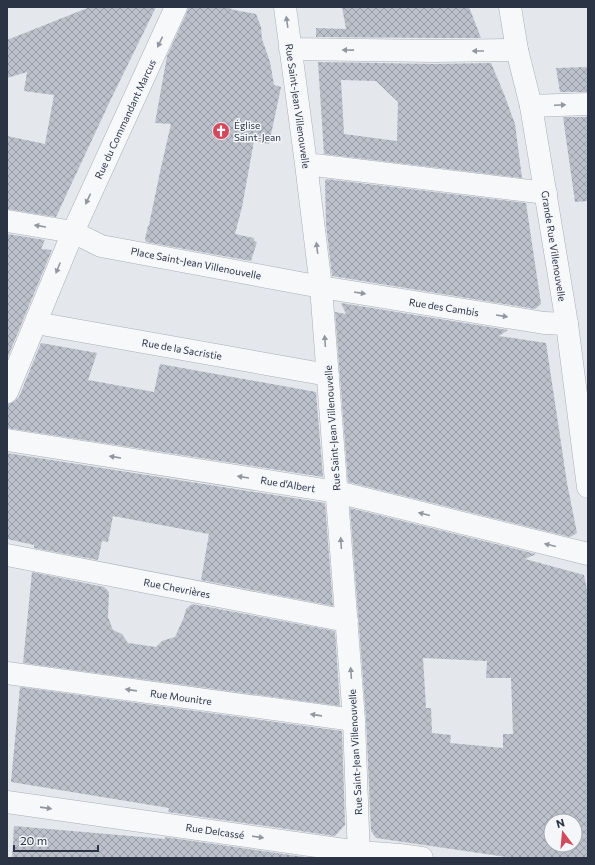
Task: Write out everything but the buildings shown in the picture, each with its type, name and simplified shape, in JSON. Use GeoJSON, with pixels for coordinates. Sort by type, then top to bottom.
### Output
{"type":"FeatureCollection","features":[{"type":"Feature","properties":{"kind":"street","name":"Rue du Commandant Marcus"},"geometry":{"type":"LineString","coordinates":[[7,392],[73,232],[176,7]]}},
{"type":"Feature","properties":{"kind":"street","name":"Rue Saint-Jean Villenouvelle"},"geometry":{"type":"LineString","coordinates":[[285,7],[321,287],[354,720],[359,855]]}},
{"type":"Feature","properties":{"kind":"street","name":"Grande Rue Villenouvelle"},"geometry":{"type":"LineString","coordinates":[[510,7],[517,50],[531,106],[546,193],[567,324],[588,487]]}},
{"type":"Feature","properties":{"kind":"street"},"geometry":{"type":"LineString","coordinates":[[290,49],[420,51],[517,50]]}},
{"type":"Feature","properties":{"kind":"street"},"geometry":{"type":"LineString","coordinates":[[531,106],[588,104]]}},
{"type":"Feature","properties":{"kind":"street"},"geometry":{"type":"LineString","coordinates":[[306,164],[546,193]]}},
{"type":"Feature","properties":{"kind":"street","name":"Place Saint-Jean Villenouvelle"},"geometry":{"type":"LineString","coordinates":[[7,221],[73,232],[101,246],[321,287]]}},
{"type":"Feature","properties":{"kind":"street","name":"Rue des Cambis"},"geometry":{"type":"LineString","coordinates":[[321,287],[544,323],[567,324]]}},
{"type":"Feature","properties":{"kind":"street","name":"Rue de la Sacristie"},"geometry":{"type":"LineString","coordinates":[[36,324],[328,375]]}},
{"type":"Feature","properties":{"kind":"street","name":"Rue d'Albert"},"geometry":{"type":"LineString","coordinates":[[7,440],[337,492],[588,554]]}},
{"type":"Feature","properties":{"kind":"street","name":"Rue Chevrières"},"geometry":{"type":"LineString","coordinates":[[7,555],[347,621]]}},
{"type":"Feature","properties":{"kind":"street","name":"Rue Mounitre"},"geometry":{"type":"LineString","coordinates":[[7,673],[354,720]]}},
{"type":"Feature","properties":{"kind":"street","name":"Rue Delcassé"},"geometry":{"type":"LineString","coordinates":[[7,802],[359,855],[400,855],[422,858]]}},
{"type":"Feature","properties":{"kind":"place","name":"Église Saint-Jean"},"geometry":{"type":"Point","coordinates":[221,131]}}]}
